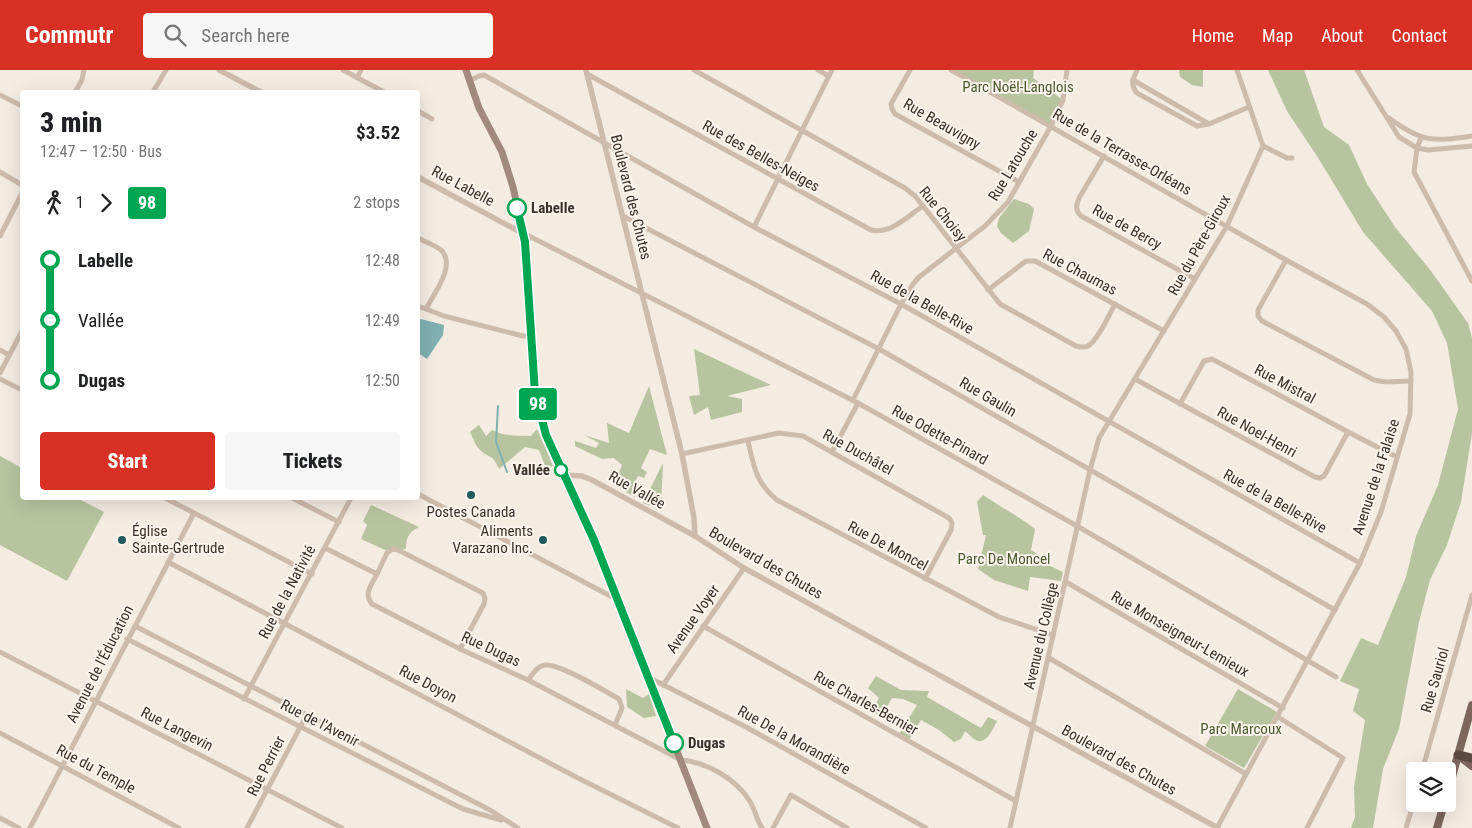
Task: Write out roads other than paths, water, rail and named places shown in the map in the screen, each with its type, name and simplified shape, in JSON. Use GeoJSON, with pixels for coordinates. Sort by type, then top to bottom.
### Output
{"type":"FeatureCollection","features":[{"type":"Feature","properties":{"kind":"highway"},"geometry":{"type":"LineString","coordinates":[[1458,755],[1472,758]]}},
{"type":"Feature","properties":{"kind":"main road"},"geometry":{"type":"LineString","coordinates":[[466,70],[479,108],[502,152],[513,187],[525,242],[535,393],[546,435],[594,540],[707,828]]}},
{"type":"Feature","properties":{"kind":"main road"},"geometry":{"type":"LineString","coordinates":[[1456,762],[1472,705]]}},
{"type":"Feature","properties":{"kind":"main road"},"geometry":{"type":"LineString","coordinates":[[1458,755],[1472,766]]}},
{"type":"Feature","properties":{"kind":"main road"},"geometry":{"type":"LineString","coordinates":[[1437,828],[1442,812]]}},
{"type":"Feature","properties":{"kind":"street"},"geometry":{"type":"LineString","coordinates":[[75,90],[82,80],[84,70]]}},
{"type":"Feature","properties":{"kind":"street"},"geometry":{"type":"LineString","coordinates":[[154,90],[166,70]]}},
{"type":"Feature","properties":{"kind":"street"},"geometry":{"type":"LineString","coordinates":[[219,70],[257,90]]}},
{"type":"Feature","properties":{"kind":"street"},"geometry":{"type":"LineString","coordinates":[[343,70],[380,90]]}},
{"type":"Feature","properties":{"kind":"street"},"geometry":{"type":"LineString","coordinates":[[357,78],[361,70]]}},
{"type":"Feature","properties":{"kind":"street","name":"Rue Choisy"},"geometry":{"type":"LineString","coordinates":[[694,70],[905,188],[915,196],[1004,308],[1082,348],[1088,346],[1093,341],[1115,304]]}},
{"type":"Feature","properties":{"kind":"street"},"geometry":{"type":"LineString","coordinates":[[754,227],[830,73],[818,70]]}},
{"type":"Feature","properties":{"kind":"street","name":"Rue Beauvigny"},"geometry":{"type":"LineString","coordinates":[[910,70],[891,104],[895,114],[1020,182]]}},
{"type":"Feature","properties":{"kind":"street","name":"Rue de la Terrasse-Orléans"},"geometry":{"type":"LineString","coordinates":[[951,70],[1227,226]]}},
{"type":"Feature","properties":{"kind":"street","name":"Rue Latouche"},"geometry":{"type":"LineString","coordinates":[[832,452],[879,349],[913,284],[919,277],[985,226],[1008,202],[1051,126],[1063,100],[1067,70]]}},
{"type":"Feature","properties":{"kind":"street"},"geometry":{"type":"LineString","coordinates":[[1137,70],[1132,80],[1133,89],[1137,93],[1197,126],[1209,124],[1249,107]]}},
{"type":"Feature","properties":{"kind":"street"},"geometry":{"type":"LineString","coordinates":[[1236,70],[1263,146],[1287,158],[1292,158]]}},
{"type":"Feature","properties":{"kind":"street"},"geometry":{"type":"LineString","coordinates":[[1357,70],[1400,137],[1417,148],[1445,150],[1472,146]]}},
{"type":"Feature","properties":{"kind":"street","name":"Boulevard des Chutes"},"geometry":{"type":"LineString","coordinates":[[586,72],[682,454],[694,518],[695,536],[744,568],[1218,828]]}},
{"type":"Feature","properties":{"kind":"street","name":"Rue des Belles-Neiges"},"geometry":{"type":"LineString","coordinates":[[586,72],[871,230],[878,232],[886,231],[923,206]]}},
{"type":"Feature","properties":{"kind":"street","name":"Rue de la Belle-Rive"},"geometry":{"type":"LineString","coordinates":[[469,81],[484,75],[754,227],[901,304],[1360,563]]}},
{"type":"Feature","properties":{"kind":"street"},"geometry":{"type":"LineString","coordinates":[[1132,80],[1209,124]]}},
{"type":"Feature","properties":{"kind":"street"},"geometry":{"type":"LineString","coordinates":[[0,95],[20,105]]}},
{"type":"Feature","properties":{"kind":"street"},"geometry":{"type":"LineString","coordinates":[[420,112],[432,119]]}},
{"type":"Feature","properties":{"kind":"street"},"geometry":{"type":"LineString","coordinates":[[1385,114],[1406,130],[1421,138],[1438,140],[1472,136]]}},
{"type":"Feature","properties":{"kind":"street"},"geometry":{"type":"LineString","coordinates":[[1421,138],[1417,148],[1414,172],[1472,281]]}},
{"type":"Feature","properties":{"kind":"street","name":"Rue du Père-Giroux"},"geometry":{"type":"LineString","coordinates":[[1109,422],[1227,226],[1263,146]]}},
{"type":"Feature","properties":{"kind":"street","name":"Rue de Bercy"},"geometry":{"type":"LineString","coordinates":[[1104,156],[1079,198],[1076,205],[1077,211],[1081,216],[1196,279]]}},
{"type":"Feature","properties":{"kind":"street"},"geometry":{"type":"LineString","coordinates":[[0,172],[20,184]]}},
{"type":"Feature","properties":{"kind":"street","name":"Rue Labelle"},"geometry":{"type":"LineString","coordinates":[[420,177],[522,233]]}},
{"type":"Feature","properties":{"kind":"street"},"geometry":{"type":"LineString","coordinates":[[0,236],[20,197]]}},
{"type":"Feature","properties":{"kind":"street","name":"Rue Gaulin"},"geometry":{"type":"LineString","coordinates":[[623,216],[879,349],[1335,610]]}},
{"type":"Feature","properties":{"kind":"street","name":"Avenue de la Falaise"},"geometry":{"type":"LineString","coordinates":[[1218,828],[1360,563],[1381,512],[1410,414],[1411,381],[1406,349],[1396,331],[1384,317],[1367,304],[1227,226]]}},
{"type":"Feature","properties":{"kind":"street","name":"Rue Odette-Pinard"},"geometry":{"type":"LineString","coordinates":[[522,233],[856,402],[1077,526],[1336,677]]}},
{"type":"Feature","properties":{"kind":"street"},"geometry":{"type":"LineString","coordinates":[[420,239],[442,252],[447,260],[446,272],[426,309]]}},
{"type":"Feature","properties":{"kind":"street","name":"Rue Chaumas"},"geometry":{"type":"LineString","coordinates":[[988,290],[1026,261],[1031,260],[1164,331]]}},
{"type":"Feature","properties":{"kind":"street"},"geometry":{"type":"LineString","coordinates":[[1286,260],[1258,310],[1258,316],[1262,321],[1374,380],[1386,382],[1411,381]]}},
{"type":"Feature","properties":{"kind":"street"},"geometry":{"type":"LineString","coordinates":[[420,307],[444,316],[523,336],[532,335]]}},
{"type":"Feature","properties":{"kind":"street"},"geometry":{"type":"LineString","coordinates":[[0,373],[20,335]]}},
{"type":"Feature","properties":{"kind":"street"},"geometry":{"type":"LineString","coordinates":[[0,350],[9,355]]}},
{"type":"Feature","properties":{"kind":"street","name":"Rue Mistral"},"geometry":{"type":"LineString","coordinates":[[1180,404],[1204,362],[1212,359],[1397,457]]}},
{"type":"Feature","properties":{"kind":"street"},"geometry":{"type":"LineString","coordinates":[[0,378],[20,389]]}},
{"type":"Feature","properties":{"kind":"street","name":"Rue Noel-Henri"},"geometry":{"type":"LineString","coordinates":[[1135,379],[1315,478],[1324,476],[1348,432]]}},
{"type":"Feature","properties":{"kind":"street","name":"Avenue du Collège"},"geometry":{"type":"LineString","coordinates":[[1010,828],[1090,470],[1100,438],[1109,422]]}},
{"type":"Feature","properties":{"kind":"street","name":"Rue Duchâtel"},"geometry":{"type":"LineString","coordinates":[[682,454],[779,433],[802,436],[948,518],[952,523],[951,530],[925,579]]}},
{"type":"Feature","properties":{"kind":"street","name":"Rue De Moncel"},"geometry":{"type":"LineString","coordinates":[[748,441],[759,481],[766,491],[777,500],[999,617],[1053,635]]}},
{"type":"Feature","properties":{"kind":"street","name":"Rue Vallée"},"geometry":{"type":"LineString","coordinates":[[564,474],[582,476],[592,480],[695,536]]}},
{"type":"Feature","properties":{"kind":"street"},"geometry":{"type":"LineString","coordinates":[[420,495],[616,599]]}},
{"type":"Feature","properties":{"kind":"street"},"geometry":{"type":"LineString","coordinates":[[169,500],[312,574]]}},
{"type":"Feature","properties":{"kind":"street"},"geometry":{"type":"LineString","coordinates":[[296,500],[339,522]]}},
{"type":"Feature","properties":{"kind":"street","name":"Rue de la Nativité"},"geometry":{"type":"LineString","coordinates":[[244,699],[351,500]]}},
{"type":"Feature","properties":{"kind":"street","name":"Avenue de l'Éducation"},"geometry":{"type":"LineString","coordinates":[[30,828],[194,513]]}},
{"type":"Feature","properties":{"kind":"street"},"geometry":{"type":"LineString","coordinates":[[325,548],[377,574],[388,553],[392,549],[398,550],[483,593],[485,598],[484,604],[460,649]]}},
{"type":"Feature","properties":{"kind":"street","name":"Rue Doyon"},"geometry":{"type":"LineString","coordinates":[[168,562],[678,828]]}},
{"type":"Feature","properties":{"kind":"street","name":"Avenue Voyer"},"geometry":{"type":"LineString","coordinates":[[663,685],[744,568]]}},
{"type":"Feature","properties":{"kind":"street","name":"Rue Dugas"},"geometry":{"type":"LineString","coordinates":[[377,574],[367,593],[368,599],[372,604],[460,649],[528,680],[680,760],[702,764],[742,791],[750,800],[762,828]]}},
{"type":"Feature","properties":{"kind":"street","name":"Rue Monseigneur-Lemieux"},"geometry":{"type":"LineString","coordinates":[[1066,582],[1283,708]]}},
{"type":"Feature","properties":{"kind":"street","name":"Rue Sauriol"},"geometry":{"type":"LineString","coordinates":[[1425,762],[1472,595]]}},
{"type":"Feature","properties":{"kind":"street","name":"Rue de l'Avenir"},"geometry":{"type":"LineString","coordinates":[[134,626],[490,810],[518,828]]}},
{"type":"Feature","properties":{"kind":"street","name":"Rue Charles-Bernier"},"geometry":{"type":"LineString","coordinates":[[703,626],[1016,801]]}},
{"type":"Feature","properties":{"kind":"street","name":"Rue de l'Avenir"},"geometry":{"type":"LineString","coordinates":[[127,639],[462,809],[504,820]]}},
{"type":"Feature","properties":{"kind":"street","name":"Rue Langevin"},"geometry":{"type":"LineString","coordinates":[[0,652],[342,828]]}},
{"type":"Feature","properties":{"kind":"street"},"geometry":{"type":"LineString","coordinates":[[1049,658],[1246,774]]}},
{"type":"Feature","properties":{"kind":"street"},"geometry":{"type":"LineString","coordinates":[[528,680],[539,667],[546,665],[555,666],[593,684],[619,698],[622,708],[615,725]]}},
{"type":"Feature","properties":{"kind":"street","name":"Rue De la Morandière"},"geometry":{"type":"LineString","coordinates":[[648,677],[746,727],[926,828]]}},
{"type":"Feature","properties":{"kind":"street","name":"Rue Perrier"},"geometry":{"type":"LineString","coordinates":[[247,828],[306,716]]}},
{"type":"Feature","properties":{"kind":"street"},"geometry":{"type":"LineString","coordinates":[[1278,717],[1343,758],[1307,828]]}},
{"type":"Feature","properties":{"kind":"street","name":"Rue du Temple"},"geometry":{"type":"LineString","coordinates":[[0,733],[179,828]]}},
{"type":"Feature","properties":{"kind":"street"},"geometry":{"type":"LineString","coordinates":[[773,828],[791,795],[847,828]]}},
{"type":"Feature","properties":{"kind":"street"},"geometry":{"type":"LineString","coordinates":[[1406,828],[1411,812]]}},
{"type":"Feature","properties":{"kind":"street"},"geometry":{"type":"LineString","coordinates":[[0,818],[19,828]]}},
{"type":"Feature","properties":{"kind":"water"},"geometry":{"type":"Polygon","coordinates":[[[420,319],[444,325],[443,335],[427,359],[420,354],[420,319]]]}},
{"type":"Feature","properties":{"kind":"waterway"},"geometry":{"type":"LineString","coordinates":[[498,406],[496,442],[507,472]]}},
{"type":"Feature","properties":{"kind":"place","name":"Labelle"},"geometry":{"type":"Point","coordinates":[517,208]}},
{"type":"Feature","properties":{"kind":"place","name":"Vallée"},"geometry":{"type":"Point","coordinates":[561,470]}},
{"type":"Feature","properties":{"kind":"place","name":"Postes Canada"},"geometry":{"type":"Point","coordinates":[471,495]}},
{"type":"Feature","properties":{"kind":"place","name":"Église Sainte-Gertrude"},"geometry":{"type":"Point","coordinates":[122,540]}},
{"type":"Feature","properties":{"kind":"place","name":"Aliments Varazano Inc."},"geometry":{"type":"Point","coordinates":[543,540]}},
{"type":"Feature","properties":{"kind":"place","name":"Dugas"},"geometry":{"type":"Point","coordinates":[674,743]}},
{"type":"Feature","properties":{"kind":"park label","name":"Parc Noël-Langlois"},"geometry":{"type":"Point","coordinates":[1018,87]}},
{"type":"Feature","properties":{"kind":"park label","name":"Parc De Moncel"},"geometry":{"type":"Point","coordinates":[1004,559]}},
{"type":"Feature","properties":{"kind":"park label","name":"Parc Marcoux"},"geometry":{"type":"Point","coordinates":[1241,729]}}]}
